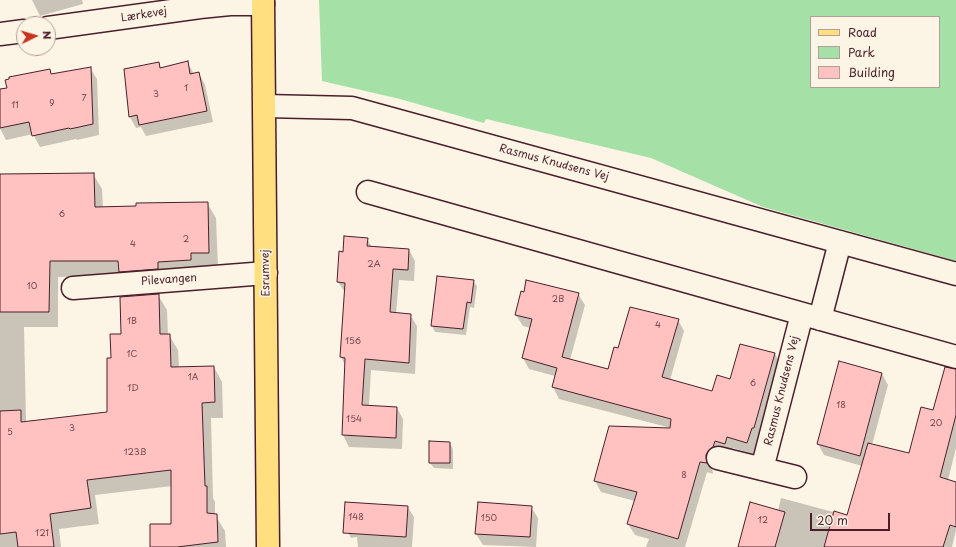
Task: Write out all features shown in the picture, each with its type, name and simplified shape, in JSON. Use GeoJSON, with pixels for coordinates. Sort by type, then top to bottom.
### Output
{"type":"FeatureCollection","features":[{"type":"Feature","properties":{"kind":"main road","name":"Esrumvej"},"geometry":{"type":"LineString","coordinates":[[263,2],[268,547]]}},
{"type":"Feature","properties":{"kind":"street","name":"Lærkevej"},"geometry":{"type":"LineString","coordinates":[[56,27],[200,7],[263,2]]}},
{"type":"Feature","properties":{"kind":"street"},"geometry":{"type":"LineString","coordinates":[[0,34],[16,32]]}},
{"type":"Feature","properties":{"kind":"street","name":"Rasmus Knudsens Vej"},"geometry":{"type":"LineString","coordinates":[[265,106],[352,108],[956,274]]}},
{"type":"Feature","properties":{"kind":"street"},"geometry":{"type":"LineString","coordinates":[[368,192],[956,357]]}},
{"type":"Feature","properties":{"kind":"street","name":"Rasmus Knudsens Vej"},"geometry":{"type":"LineString","coordinates":[[762,469],[811,317],[840,242]]}},
{"type":"Feature","properties":{"kind":"street","name":"Pilevangen"},"geometry":{"type":"LineString","coordinates":[[73,288],[266,273]]}},
{"type":"Feature","properties":{"kind":"street"},"geometry":{"type":"LineString","coordinates":[[718,458],[795,477]]}},
{"type":"Feature","properties":{"kind":"green space"},"geometry":{"type":"Polygon","coordinates":[[[319,0],[956,0],[956,261],[763,207],[651,158],[486,119],[484,123],[400,99],[322,81],[319,0]]]}},
{"type":"Feature","properties":{"kind":"building"},"geometry":{"type":"Polygon","coordinates":[[[188,61],[190,74],[199,72],[207,111],[139,125],[137,115],[129,117],[124,69],[159,62],[160,68],[188,61]]]}},
{"type":"Feature","properties":{"kind":"building"},"geometry":{"type":"Polygon","coordinates":[[[91,67],[93,124],[32,136],[29,122],[0,128],[0,89],[7,88],[5,80],[9,79],[9,77],[50,69],[51,74],[91,67]]]}},
{"type":"Feature","properties":{"kind":"building"},"geometry":{"type":"Polygon","coordinates":[[[94,173],[95,207],[136,206],[136,203],[208,202],[209,253],[191,253],[191,260],[158,262],[158,269],[119,272],[118,261],[50,261],[49,312],[0,312],[0,174],[94,173]]]}},
{"type":"Feature","properties":{"kind":"building"},"geometry":{"type":"Polygon","coordinates":[[[344,236],[368,238],[367,246],[409,249],[408,270],[393,269],[390,312],[411,314],[409,363],[365,359],[362,405],[397,407],[396,438],[342,435],[345,358],[340,357],[345,283],[337,282],[339,251],[343,252],[344,236]]]}},
{"type":"Feature","properties":{"kind":"building"},"geometry":{"type":"Polygon","coordinates":[[[437,276],[474,280],[471,303],[467,302],[463,329],[431,326],[437,276]]]}},
{"type":"Feature","properties":{"kind":"building"},"geometry":{"type":"Polygon","coordinates":[[[526,280],[579,293],[562,357],[608,369],[614,347],[618,348],[630,307],[679,319],[662,377],[712,391],[717,375],[730,379],[740,344],[775,353],[754,428],[752,428],[747,443],[727,437],[725,444],[715,441],[713,447],[706,455],[707,463],[700,462],[678,539],[627,524],[637,492],[594,481],[609,426],[670,428],[671,419],[552,387],[557,368],[522,358],[532,319],[515,315],[521,291],[524,292],[526,280]]]}},
{"type":"Feature","properties":{"kind":"building"},"geometry":{"type":"Polygon","coordinates":[[[159,294],[160,334],[170,334],[171,367],[214,366],[215,402],[202,403],[205,486],[207,486],[207,513],[217,514],[218,542],[177,547],[150,547],[150,524],[171,524],[171,470],[87,480],[91,508],[50,514],[54,547],[18,547],[16,532],[0,534],[0,411],[21,410],[21,422],[107,412],[107,358],[111,358],[110,334],[121,334],[120,297],[159,294]]]}},
{"type":"Feature","properties":{"kind":"building"},"geometry":{"type":"Polygon","coordinates":[[[839,361],[882,373],[860,456],[817,444],[839,361]]]}},
{"type":"Feature","properties":{"kind":"building"},"geometry":{"type":"Polygon","coordinates":[[[945,367],[956,369],[956,415],[940,477],[956,482],[956,527],[950,525],[943,547],[824,547],[834,511],[847,515],[868,443],[909,453],[921,407],[933,410],[945,367]]]}},
{"type":"Feature","properties":{"kind":"building"},"geometry":{"type":"Polygon","coordinates":[[[429,441],[450,442],[450,463],[429,463],[429,441]]]}},
{"type":"Feature","properties":{"kind":"building"},"geometry":{"type":"Polygon","coordinates":[[[345,502],[408,506],[406,537],[343,533],[345,502]]]}},
{"type":"Feature","properties":{"kind":"building"},"geometry":{"type":"Polygon","coordinates":[[[478,502],[532,506],[530,537],[475,534],[478,502]]]}},
{"type":"Feature","properties":{"kind":"building"},"geometry":{"type":"Polygon","coordinates":[[[750,502],[785,512],[775,547],[738,547],[750,502]]]}}]}
